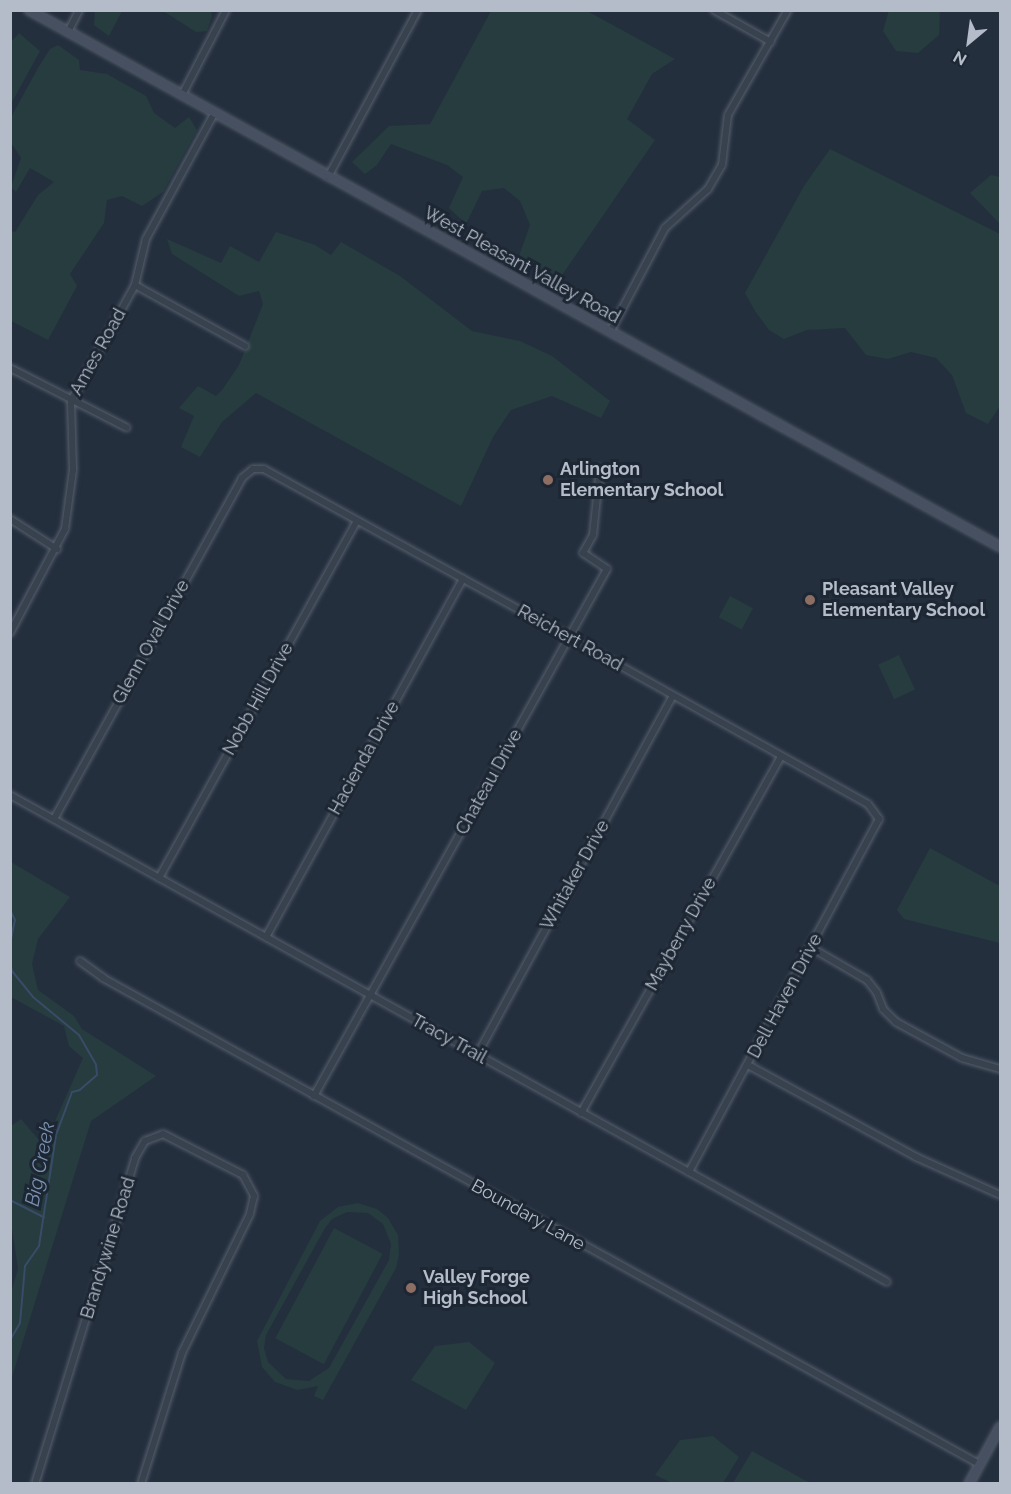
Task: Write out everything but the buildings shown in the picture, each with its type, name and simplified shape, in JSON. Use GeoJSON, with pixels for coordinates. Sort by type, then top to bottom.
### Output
{"type":"FeatureCollection","features":[{"type":"Feature","properties":{"kind":"main road","name":"West Pleasant Valley Road"},"geometry":{"type":"LineString","coordinates":[[29,10],[1000,547]]}},
{"type":"Feature","properties":{"kind":"main road"},"geometry":{"type":"LineString","coordinates":[[969,1484],[1000,1427]]}},
{"type":"Feature","properties":{"kind":"street"},"geometry":{"type":"LineString","coordinates":[[68,32],[79,10]]}},
{"type":"Feature","properties":{"kind":"street"},"geometry":{"type":"LineString","coordinates":[[182,95],[226,10]]}},
{"type":"Feature","properties":{"kind":"street"},"geometry":{"type":"LineString","coordinates":[[328,177],[418,10]]}},
{"type":"Feature","properties":{"kind":"street"},"geometry":{"type":"LineString","coordinates":[[714,10],[771,42]]}},
{"type":"Feature","properties":{"kind":"street"},"geometry":{"type":"LineString","coordinates":[[610,332],[665,228],[708,189],[722,165],[728,115],[788,10]]}},
{"type":"Feature","properties":{"kind":"street","name":"Ames Road"},"geometry":{"type":"LineString","coordinates":[[10,633],[57,549],[65,529],[73,470],[71,401],[135,285],[146,239],[214,114]]}},
{"type":"Feature","properties":{"kind":"street"},"geometry":{"type":"LineString","coordinates":[[135,285],[245,346]]}},
{"type":"Feature","properties":{"kind":"street"},"geometry":{"type":"LineString","coordinates":[[10,368],[127,428]]}},
{"type":"Feature","properties":{"kind":"street","name":"Chateau Drive"},"geometry":{"type":"LineString","coordinates":[[314,1096],[607,569],[583,553],[595,527],[600,468]]}},
{"type":"Feature","properties":{"kind":"street","name":"Reichert Road"},"geometry":{"type":"LineString","coordinates":[[253,469],[264,469],[868,804],[879,819]]}},
{"type":"Feature","properties":{"kind":"street","name":"Glenn Oval Drive"},"geometry":{"type":"LineString","coordinates":[[54,819],[242,478],[253,469]]}},
{"type":"Feature","properties":{"kind":"street"},"geometry":{"type":"LineString","coordinates":[[10,519],[57,549]]}},
{"type":"Feature","properties":{"kind":"street","name":"Nobb Hill Drive"},"geometry":{"type":"LineString","coordinates":[[159,878],[357,521]]}},
{"type":"Feature","properties":{"kind":"street","name":"Hacienda Drive"},"geometry":{"type":"LineString","coordinates":[[266,937],[463,578]]}},
{"type":"Feature","properties":{"kind":"street","name":"Whitaker Drive"},"geometry":{"type":"LineString","coordinates":[[477,1055],[673,696]]}},
{"type":"Feature","properties":{"kind":"street","name":"Mayberry Drive"},"geometry":{"type":"LineString","coordinates":[[581,1113],[781,756]]}},
{"type":"Feature","properties":{"kind":"street","name":"Tracy Trail"},"geometry":{"type":"LineString","coordinates":[[10,795],[887,1282]]}},
{"type":"Feature","properties":{"kind":"street","name":"Dell Haven Drive"},"geometry":{"type":"LineString","coordinates":[[689,1172],[879,819]]}},
{"type":"Feature","properties":{"kind":"street"},"geometry":{"type":"LineString","coordinates":[[810,947],[867,980],[896,1022],[962,1058],[1000,1069]]}},
{"type":"Feature","properties":{"kind":"street","name":"Boundary Lane"},"geometry":{"type":"LineString","coordinates":[[80,960],[103,978],[979,1464]]}},
{"type":"Feature","properties":{"kind":"street"},"geometry":{"type":"LineString","coordinates":[[748,1065],[916,1157],[1000,1195]]}},
{"type":"Feature","properties":{"kind":"street","name":"Brandywine Road"},"geometry":{"type":"LineString","coordinates":[[35,1484],[135,1158],[144,1141],[163,1134],[186,1144],[243,1176],[254,1196],[250,1214],[182,1353],[141,1484]]}},
{"type":"Feature","properties":{"kind":"green space"},"geometry":{"type":"Polygon","coordinates":[[[889,10],[940,11],[939,35],[918,53],[896,51],[883,31],[889,10]]]}},
{"type":"Feature","properties":{"kind":"green space"},"geometry":{"type":"Polygon","coordinates":[[[95,11],[122,11],[109,36],[94,25],[95,11]]]}},
{"type":"Feature","properties":{"kind":"green space"},"geometry":{"type":"Polygon","coordinates":[[[163,11],[211,11],[212,16],[207,31],[196,32],[163,11]]]}},
{"type":"Feature","properties":{"kind":"green space"},"geometry":{"type":"Polygon","coordinates":[[[491,11],[587,11],[675,59],[652,74],[627,119],[655,140],[558,281],[519,256],[530,225],[520,201],[504,188],[482,191],[466,224],[449,208],[463,177],[447,165],[391,144],[377,165],[365,174],[352,162],[389,126],[430,124],[491,11]]]}},
{"type":"Feature","properties":{"kind":"green space"},"geometry":{"type":"Polygon","coordinates":[[[19,33],[40,51],[11,104],[11,42],[19,33]]]}},
{"type":"Feature","properties":{"kind":"green space"},"geometry":{"type":"Polygon","coordinates":[[[58,45],[79,60],[80,70],[107,74],[146,96],[154,113],[175,128],[189,117],[197,130],[163,192],[142,206],[122,196],[107,200],[104,223],[70,274],[77,286],[48,340],[11,321],[11,231],[15,232],[38,195],[54,182],[30,168],[16,192],[11,187],[21,158],[11,143],[10,119],[50,49],[58,45]]]}},
{"type":"Feature","properties":{"kind":"green space"},"geometry":{"type":"Polygon","coordinates":[[[830,149],[1000,234],[1000,406],[988,424],[966,413],[952,375],[936,358],[911,352],[888,359],[866,355],[845,328],[807,330],[784,339],[769,330],[755,311],[745,293],[804,186],[830,149]]]}},
{"type":"Feature","properties":{"kind":"green space"},"geometry":{"type":"Polygon","coordinates":[[[991,175],[1000,177],[1000,224],[970,193],[991,175]]]}},
{"type":"Feature","properties":{"kind":"green space"},"geometry":{"type":"Polygon","coordinates":[[[276,232],[315,245],[331,255],[341,242],[400,276],[472,331],[520,341],[552,356],[610,401],[601,418],[552,396],[511,410],[493,437],[461,506],[256,393],[222,422],[200,457],[181,447],[194,416],[179,408],[198,386],[216,396],[222,390],[239,365],[263,304],[259,291],[239,296],[172,254],[167,239],[221,263],[230,246],[259,262],[276,232]]]}},
{"type":"Feature","properties":{"kind":"green space"},"geometry":{"type":"Polygon","coordinates":[[[730,596],[753,608],[742,629],[719,617],[730,596]]]}},
{"type":"Feature","properties":{"kind":"green space"},"geometry":{"type":"Polygon","coordinates":[[[899,655],[915,689],[894,699],[878,665],[899,655]]]}},
{"type":"Feature","properties":{"kind":"green space"},"geometry":{"type":"Polygon","coordinates":[[[930,848],[1000,886],[1000,943],[904,919],[897,910],[930,848]]]}},
{"type":"Feature","properties":{"kind":"green space"},"geometry":{"type":"Polygon","coordinates":[[[11,862],[70,897],[38,939],[32,964],[38,990],[74,1016],[82,1029],[156,1076],[91,1121],[11,1380],[11,1292],[18,1269],[11,1222],[11,1126],[21,1119],[44,1146],[83,1058],[69,1046],[64,1026],[11,997],[11,862]]]}},
{"type":"Feature","properties":{"kind":"green space"},"geometry":{"type":"Polygon","coordinates":[[[358,1203],[377,1209],[388,1218],[398,1235],[399,1255],[396,1268],[323,1400],[314,1396],[318,1386],[297,1390],[275,1382],[262,1367],[257,1341],[320,1221],[338,1207],[358,1203]],[[347,1212],[332,1219],[266,1335],[264,1348],[268,1362],[286,1379],[309,1381],[329,1368],[389,1260],[391,1244],[383,1224],[368,1213],[347,1212]]]}},
{"type":"Feature","properties":{"kind":"green space"},"geometry":{"type":"Polygon","coordinates":[[[334,1228],[383,1254],[324,1364],[275,1338],[334,1228]]]}},
{"type":"Feature","properties":{"kind":"green space"},"geometry":{"type":"Polygon","coordinates":[[[469,1342],[495,1363],[466,1410],[411,1380],[435,1346],[469,1342]]]}},
{"type":"Feature","properties":{"kind":"green space"},"geometry":{"type":"Polygon","coordinates":[[[713,1436],[739,1457],[723,1483],[672,1483],[655,1475],[680,1440],[713,1436]]]}},
{"type":"Feature","properties":{"kind":"green space"},"geometry":{"type":"Polygon","coordinates":[[[752,1451],[810,1483],[733,1483],[752,1451]]]}},
{"type":"Feature","properties":{"kind":"waterway","name":"Big Creek"},"geometry":{"type":"LineString","coordinates":[[10,910],[15,920],[10,944]]}},
{"type":"Feature","properties":{"kind":"waterway","name":"Big Creek"},"geometry":{"type":"LineString","coordinates":[[10,963],[12,971],[33,997],[79,1035],[96,1065],[97,1075],[80,1090],[72,1092],[56,1135],[39,1246],[25,1266],[20,1323],[10,1340]]}},
{"type":"Feature","properties":{"kind":"waterway"},"geometry":{"type":"LineString","coordinates":[[10,1200],[44,1217]]}},
{"type":"Feature","properties":{"kind":"place","name":"Arlington Elementary School"},"geometry":{"type":"Point","coordinates":[548,480]}},
{"type":"Feature","properties":{"kind":"place","name":"Pleasant Valley Elementary School"},"geometry":{"type":"Point","coordinates":[810,600]}},
{"type":"Feature","properties":{"kind":"place","name":"Valley Forge High School"},"geometry":{"type":"Point","coordinates":[411,1288]}}]}
